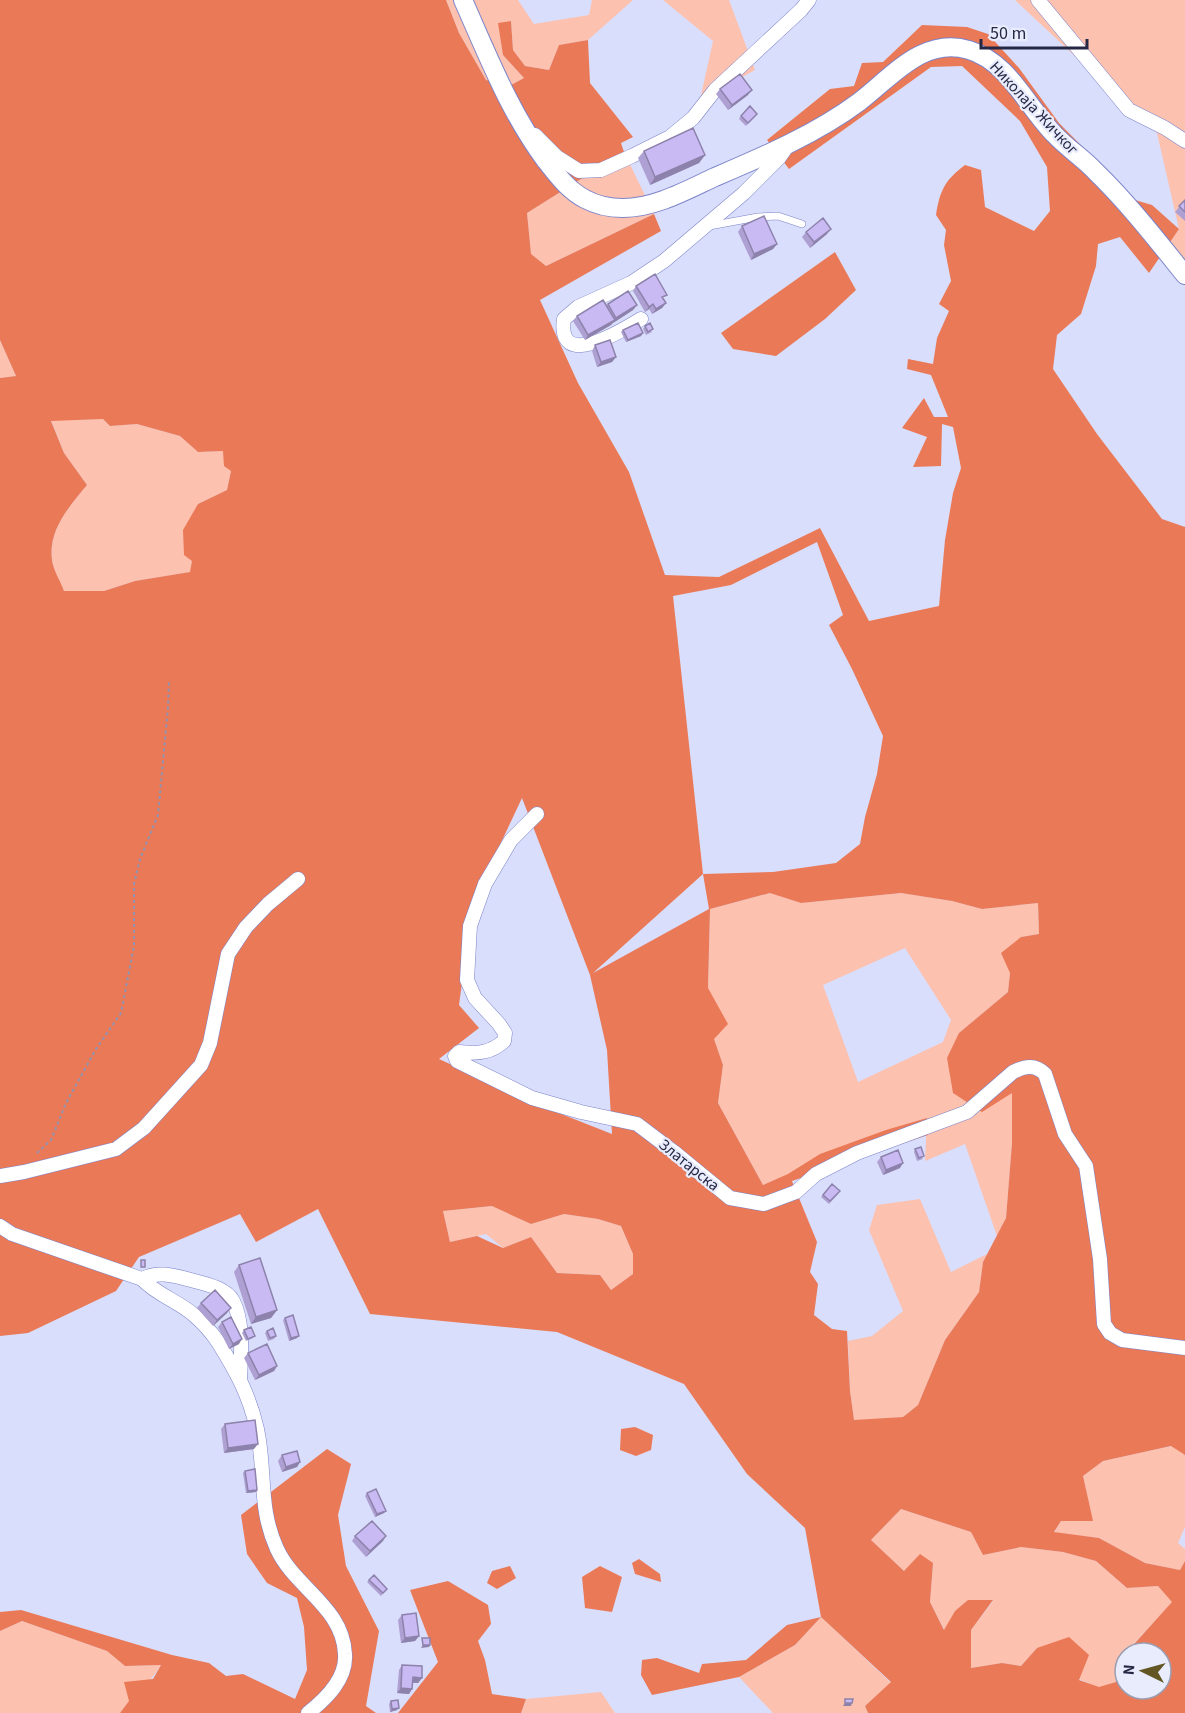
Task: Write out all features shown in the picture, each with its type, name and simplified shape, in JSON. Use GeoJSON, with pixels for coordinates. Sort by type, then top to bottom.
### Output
{"type":"FeatureCollection","features":[{"type":"Feature","properties":{"kind":"street","name":"Николаја Жичког"},"geometry":{"type":"LineString","coordinates":[[463,0],[516,116],[559,179],[585,199],[613,207],[641,206],[659,201],[789,144],[848,110],[908,62],[928,51],[944,47],[971,50],[988,58],[1006,73],[1049,129],[1093,168],[1126,202],[1185,275]]}},
{"type":"Feature","properties":{"kind":"street","name":"Николаја Жичког"},"geometry":{"type":"LineString","coordinates":[[516,116],[557,157],[579,171],[601,170],[670,137],[693,118],[715,90],[809,0]]}},
{"type":"Feature","properties":{"kind":"street"},"geometry":{"type":"LineString","coordinates":[[1038,0],[1129,111],[1165,128],[1185,141]]}},
{"type":"Feature","properties":{"kind":"street","name":"Николаја Жичког"},"geometry":{"type":"LineString","coordinates":[[641,319],[602,342],[586,345],[573,344],[565,339],[562,330],[564,319],[578,308],[631,283],[664,261],[752,186],[789,144]]}},
{"type":"Feature","properties":{"kind":"street","name":"Златарска"},"geometry":{"type":"LineString","coordinates":[[537,814],[511,840],[485,884],[470,926],[467,980],[475,998],[500,1024],[505,1033],[504,1041],[495,1049],[481,1052],[459,1052],[455,1056],[457,1061],[532,1098],[581,1112],[637,1124],[730,1198],[764,1204],[796,1192],[816,1174],[856,1153],[967,1112],[1013,1072],[1030,1066],[1039,1068],[1045,1074],[1065,1134],[1086,1166],[1100,1259],[1104,1324],[1110,1333],[1122,1340],[1185,1348]]}},
{"type":"Feature","properties":{"kind":"street"},"geometry":{"type":"LineString","coordinates":[[0,1176],[116,1149],[144,1128],[201,1065],[210,1043],[228,954],[246,927],[268,904],[298,879]]}},
{"type":"Feature","properties":{"kind":"street"},"geometry":{"type":"LineString","coordinates":[[0,1226],[12,1234],[142,1279],[151,1288],[194,1314],[216,1339],[245,1388],[257,1430],[265,1517],[278,1551],[294,1573],[331,1614],[341,1635],[345,1654],[342,1675],[324,1701],[308,1713]]}},
{"type":"Feature","properties":{"kind":"street"},"geometry":{"type":"LineString","coordinates":[[142,1279],[151,1274],[183,1278],[207,1284],[233,1299],[239,1323],[241,1346],[240,1380]]}},
{"type":"Feature","properties":{"kind":"lane","name":"Николаја Жичког"},"geometry":{"type":"LineString","coordinates":[[706,226],[778,216],[802,224]]}},
{"type":"Feature","properties":{"kind":"path"},"geometry":{"type":"LineString","coordinates":[[37,1153],[51,1140],[66,1103],[96,1049],[121,1013],[134,946],[134,884],[140,859],[158,815],[169,682]]}},
{"type":"Feature","properties":{"kind":"shaded area"},"geometry":{"type":"Polygon","coordinates":[[[0,0],[446,0],[459,33],[486,80],[511,85],[524,78],[503,55],[498,23],[511,21],[513,50],[525,66],[549,70],[559,45],[588,40],[590,83],[633,137],[621,143],[624,152],[527,213],[531,254],[546,266],[654,214],[661,231],[540,300],[578,383],[629,472],[665,575],[719,577],[820,528],[869,621],[939,606],[945,540],[953,493],[961,468],[953,427],[942,424],[941,466],[913,467],[927,437],[902,428],[924,398],[934,417],[948,417],[931,375],[907,369],[908,359],[933,364],[937,338],[949,311],[939,304],[951,281],[944,245],[946,230],[936,215],[939,199],[948,181],[965,165],[981,170],[985,207],[1034,231],[1050,211],[1047,167],[1020,121],[962,66],[931,67],[789,169],[767,140],[830,89],[854,86],[862,63],[883,62],[922,25],[967,27],[988,34],[1019,68],[1059,123],[1135,200],[1152,205],[1179,229],[1149,273],[1120,237],[1098,244],[1096,266],[1081,314],[1057,335],[1053,369],[1097,434],[1162,519],[1185,527],[1185,1455],[1171,1446],[1103,1461],[1083,1476],[1093,1521],[1061,1521],[1054,1532],[1099,1538],[1145,1563],[1180,1570],[1185,1561],[1185,1713],[868,1713],[865,1706],[891,1682],[821,1617],[805,1528],[747,1474],[684,1384],[557,1332],[370,1314],[318,1209],[256,1242],[240,1214],[139,1257],[116,1291],[28,1333],[0,1336],[0,378],[16,376],[0,340],[0,0]],[[103,419],[51,421],[64,453],[87,485],[61,520],[53,539],[53,564],[64,591],[104,591],[135,581],[190,572],[192,561],[184,555],[183,530],[198,504],[227,490],[231,471],[224,466],[223,451],[198,452],[180,436],[137,424],[110,426],[103,419]],[[817,542],[731,585],[673,596],[703,874],[773,872],[836,863],[860,844],[877,774],[883,736],[829,625],[843,615],[817,542]],[[522,798],[473,902],[459,1005],[479,1028],[439,1059],[546,1108],[612,1134],[607,1050],[590,975],[522,798]],[[703,874],[593,973],[709,909],[703,874]],[[770,893],[710,909],[708,988],[728,1024],[714,1039],[723,1065],[718,1103],[763,1185],[788,1174],[820,1154],[927,1118],[928,1135],[792,1181],[817,1242],[810,1272],[818,1284],[814,1315],[832,1329],[847,1331],[854,1420],[903,1417],[918,1405],[945,1340],[979,1292],[983,1262],[1006,1218],[1012,1143],[1012,1093],[982,1112],[953,1093],[947,1058],[959,1033],[1008,992],[1010,973],[1001,953],[1021,937],[1039,934],[1038,903],[982,909],[952,901],[901,893],[801,903],[770,893]],[[492,1206],[443,1211],[450,1242],[477,1236],[503,1248],[531,1237],[557,1273],[600,1275],[611,1290],[633,1274],[633,1254],[621,1226],[598,1219],[564,1214],[531,1224],[492,1206]],[[901,1509],[871,1540],[904,1571],[920,1554],[933,1563],[930,1602],[944,1630],[955,1611],[968,1600],[993,1600],[971,1630],[971,1668],[1002,1663],[1021,1666],[1037,1648],[1069,1637],[1089,1655],[1079,1680],[1099,1687],[1113,1683],[1113,1701],[1173,1701],[1173,1641],[1137,1641],[1172,1602],[1158,1586],[1127,1588],[1096,1561],[1063,1552],[1021,1547],[983,1555],[971,1532],[901,1509]]]}},
{"type":"Feature","properties":{"kind":"shaded area"},"geometry":{"type":"Polygon","coordinates":[[[446,0],[518,0],[534,24],[589,15],[592,0],[633,0],[588,40],[559,45],[549,70],[525,66],[513,50],[511,21],[503,55],[524,78],[511,85],[486,80],[459,33],[446,0]]]}},
{"type":"Feature","properties":{"kind":"shaded area"},"geometry":{"type":"Polygon","coordinates":[[[663,0],[729,0],[755,70],[700,100],[713,41],[663,0]]]}},
{"type":"Feature","properties":{"kind":"shaded area"},"geometry":{"type":"Polygon","coordinates":[[[1015,0],[1185,0],[1185,286],[1160,256],[1179,229],[1157,133],[1015,0]]]}},
{"type":"Feature","properties":{"kind":"shaded area"},"geometry":{"type":"Polygon","coordinates":[[[624,152],[654,214],[546,266],[531,255],[527,213],[624,152]]]}},
{"type":"Feature","properties":{"kind":"shaded area"},"geometry":{"type":"Polygon","coordinates":[[[835,252],[856,290],[825,319],[776,356],[733,349],[721,333],[835,252]]]}},
{"type":"Feature","properties":{"kind":"shaded area"},"geometry":{"type":"Polygon","coordinates":[[[0,340],[16,376],[0,378],[0,340]]]}},
{"type":"Feature","properties":{"kind":"shaded area"},"geometry":{"type":"Polygon","coordinates":[[[103,419],[110,426],[137,424],[180,436],[198,452],[223,451],[231,471],[227,490],[198,504],[191,572],[135,581],[104,591],[64,591],[53,564],[53,539],[61,520],[87,485],[64,453],[51,420],[103,419]]]}},
{"type":"Feature","properties":{"kind":"shaded area"},"geometry":{"type":"Polygon","coordinates":[[[771,893],[801,903],[901,893],[952,901],[982,909],[1038,903],[1039,934],[1021,937],[1010,973],[1008,992],[959,1033],[1012,1092],[1012,1143],[1006,1218],[997,1236],[965,1144],[925,1161],[927,1119],[763,1185],[718,1103],[723,1065],[714,1039],[708,988],[710,909],[771,893]],[[905,948],[823,985],[858,1082],[943,1042],[951,1020],[905,948]]]}},
{"type":"Feature","properties":{"kind":"shaded area"},"geometry":{"type":"Polygon","coordinates":[[[920,1199],[951,1272],[987,1254],[983,1262],[979,1292],[945,1340],[918,1405],[903,1417],[854,1421],[848,1341],[872,1336],[903,1311],[869,1230],[877,1205],[920,1199]]]}},
{"type":"Feature","properties":{"kind":"shaded area"},"geometry":{"type":"Polygon","coordinates":[[[493,1206],[531,1224],[564,1214],[598,1219],[621,1226],[633,1254],[633,1274],[611,1290],[600,1275],[557,1273],[531,1237],[503,1248],[486,1234],[450,1242],[443,1211],[493,1206]]]}},
{"type":"Feature","properties":{"kind":"shaded area"},"geometry":{"type":"Polygon","coordinates":[[[635,1427],[653,1435],[651,1450],[636,1456],[620,1450],[621,1429],[635,1427]]]}},
{"type":"Feature","properties":{"kind":"shaded area"},"geometry":{"type":"Polygon","coordinates":[[[1172,1446],[1185,1455],[1185,1527],[1178,1543],[1185,1549],[1185,1561],[1180,1570],[1145,1563],[1099,1538],[1054,1533],[1061,1521],[1092,1521],[1083,1476],[1103,1461],[1172,1446]]]}},
{"type":"Feature","properties":{"kind":"shaded area"},"geometry":{"type":"Polygon","coordinates":[[[327,1449],[351,1464],[338,1515],[346,1566],[379,1631],[366,1706],[376,1713],[120,1713],[129,1701],[124,1682],[153,1679],[161,1665],[125,1666],[107,1651],[22,1621],[0,1631],[0,1612],[21,1610],[172,1655],[209,1663],[226,1676],[243,1674],[295,1699],[307,1670],[304,1627],[297,1598],[267,1583],[247,1554],[241,1515],[327,1449]]]}},
{"type":"Feature","properties":{"kind":"shaded area"},"geometry":{"type":"Polygon","coordinates":[[[901,1509],[971,1532],[983,1555],[1021,1547],[1063,1552],[1096,1561],[1127,1588],[1158,1586],[1173,1602],[1136,1641],[1113,1641],[1113,1683],[1099,1688],[1079,1679],[1037,1648],[1021,1666],[1002,1663],[971,1668],[971,1630],[993,1601],[955,1611],[945,1631],[930,1602],[933,1563],[904,1571],[871,1540],[901,1509]]]}},
{"type":"Feature","properties":{"kind":"shaded area"},"geometry":{"type":"Polygon","coordinates":[[[639,1559],[660,1574],[661,1582],[635,1574],[632,1563],[639,1559]]]}},
{"type":"Feature","properties":{"kind":"shaded area"},"geometry":{"type":"Polygon","coordinates":[[[510,1566],[516,1578],[497,1589],[487,1583],[492,1571],[510,1566]]]}},
{"type":"Feature","properties":{"kind":"shaded area"},"geometry":{"type":"Polygon","coordinates":[[[600,1566],[622,1577],[612,1612],[585,1608],[582,1577],[600,1566]]]}},
{"type":"Feature","properties":{"kind":"shaded area"},"geometry":{"type":"Polygon","coordinates":[[[448,1581],[488,1605],[491,1624],[478,1641],[485,1660],[492,1694],[526,1699],[521,1713],[398,1713],[438,1662],[410,1590],[448,1581]]]}},
{"type":"Feature","properties":{"kind":"shaded area"},"geometry":{"type":"Polygon","coordinates":[[[821,1617],[891,1683],[865,1706],[868,1713],[773,1713],[739,1677],[795,1645],[821,1617]]]}},
{"type":"Feature","properties":{"kind":"shaded area"},"geometry":{"type":"Polygon","coordinates":[[[821,1617],[795,1645],[739,1677],[652,1695],[641,1675],[642,1660],[657,1658],[699,1673],[702,1664],[746,1660],[787,1625],[821,1617]]]}},
{"type":"Feature","properties":{"kind":"shaded area"},"geometry":{"type":"Polygon","coordinates":[[[22,1621],[107,1651],[125,1666],[161,1665],[120,1713],[0,1713],[0,1631],[22,1621]]]}},
{"type":"Feature","properties":{"kind":"shaded area"},"geometry":{"type":"Polygon","coordinates":[[[601,1692],[615,1713],[521,1713],[526,1699],[601,1692]]]}},
{"type":"Feature","properties":{"kind":"building"},"geometry":{"type":"Polygon","coordinates":[[[740,74],[752,90],[732,105],[720,89],[740,74]]]}},
{"type":"Feature","properties":{"kind":"building"},"geometry":{"type":"Polygon","coordinates":[[[750,106],[757,114],[748,123],[741,116],[750,106]]]}},
{"type":"Feature","properties":{"kind":"building"},"geometry":{"type":"Polygon","coordinates":[[[693,128],[705,155],[655,177],[644,151],[693,128]]]}},
{"type":"Feature","properties":{"kind":"building"},"geometry":{"type":"Polygon","coordinates":[[[1185,200],[1185,212],[1179,206],[1185,200]]]}},
{"type":"Feature","properties":{"kind":"building"},"geometry":{"type":"Polygon","coordinates":[[[764,216],[777,244],[754,254],[742,226],[764,216]]]}},
{"type":"Feature","properties":{"kind":"building"},"geometry":{"type":"Polygon","coordinates":[[[823,218],[831,229],[814,242],[806,232],[823,218]]]}},
{"type":"Feature","properties":{"kind":"building"},"geometry":{"type":"Polygon","coordinates":[[[655,274],[667,295],[662,297],[666,303],[656,309],[653,304],[649,307],[636,286],[655,274]]]}},
{"type":"Feature","properties":{"kind":"building"},"geometry":{"type":"Polygon","coordinates":[[[628,291],[637,305],[616,318],[608,304],[628,291]]]}},
{"type":"Feature","properties":{"kind":"building"},"geometry":{"type":"Polygon","coordinates":[[[603,300],[615,320],[588,335],[577,316],[603,300]]]}},
{"type":"Feature","properties":{"kind":"building"},"geometry":{"type":"Polygon","coordinates":[[[638,323],[643,333],[628,340],[623,330],[638,323]]]}},
{"type":"Feature","properties":{"kind":"building"},"geometry":{"type":"Polygon","coordinates":[[[650,323],[653,329],[648,332],[645,326],[650,323]]]}},
{"type":"Feature","properties":{"kind":"building"},"geometry":{"type":"Polygon","coordinates":[[[610,340],[616,357],[601,362],[595,345],[610,340]]]}},
{"type":"Feature","properties":{"kind":"building"},"geometry":{"type":"Polygon","coordinates":[[[921,1147],[924,1156],[919,1158],[915,1149],[921,1147]]]}},
{"type":"Feature","properties":{"kind":"building"},"geometry":{"type":"Polygon","coordinates":[[[898,1150],[903,1163],[886,1170],[881,1157],[898,1150]]]}},
{"type":"Feature","properties":{"kind":"building"},"geometry":{"type":"Polygon","coordinates":[[[832,1184],[840,1191],[830,1201],[823,1195],[832,1184]]]}},
{"type":"Feature","properties":{"kind":"building"},"geometry":{"type":"Polygon","coordinates":[[[260,1258],[277,1310],[256,1317],[239,1265],[260,1258]]]}},
{"type":"Feature","properties":{"kind":"building"},"geometry":{"type":"Polygon","coordinates":[[[141,1260],[145,1260],[145,1267],[141,1267],[141,1260]]]}},
{"type":"Feature","properties":{"kind":"building"},"geometry":{"type":"Polygon","coordinates":[[[215,1290],[231,1308],[217,1320],[201,1303],[215,1290]]]}},
{"type":"Feature","properties":{"kind":"building"},"geometry":{"type":"Polygon","coordinates":[[[293,1315],[299,1336],[291,1338],[285,1318],[293,1315]]]}},
{"type":"Feature","properties":{"kind":"building"},"geometry":{"type":"Polygon","coordinates":[[[231,1317],[242,1339],[233,1344],[222,1322],[231,1317]]]}},
{"type":"Feature","properties":{"kind":"building"},"geometry":{"type":"Polygon","coordinates":[[[251,1327],[255,1336],[248,1339],[244,1330],[251,1327]]]}},
{"type":"Feature","properties":{"kind":"building"},"geometry":{"type":"Polygon","coordinates":[[[273,1328],[276,1336],[270,1338],[267,1331],[273,1328]]]}},
{"type":"Feature","properties":{"kind":"building"},"geometry":{"type":"Polygon","coordinates":[[[267,1344],[277,1366],[259,1375],[248,1353],[267,1344]]]}},
{"type":"Feature","properties":{"kind":"building"},"geometry":{"type":"Polygon","coordinates":[[[255,1420],[258,1444],[228,1448],[225,1424],[255,1420]]]}},
{"type":"Feature","properties":{"kind":"building"},"geometry":{"type":"Polygon","coordinates":[[[297,1451],[300,1462],[286,1467],[282,1455],[297,1451]]]}},
{"type":"Feature","properties":{"kind":"building"},"geometry":{"type":"Polygon","coordinates":[[[255,1469],[257,1490],[248,1491],[245,1471],[255,1469]]]}},
{"type":"Feature","properties":{"kind":"building"},"geometry":{"type":"Polygon","coordinates":[[[376,1489],[386,1511],[377,1514],[367,1493],[376,1489]]]}},
{"type":"Feature","properties":{"kind":"building"},"geometry":{"type":"Polygon","coordinates":[[[372,1521],[386,1536],[370,1551],[355,1536],[372,1521]]]}},
{"type":"Feature","properties":{"kind":"building"},"geometry":{"type":"Polygon","coordinates":[[[374,1575],[387,1589],[383,1593],[369,1580],[374,1575]]]}},
{"type":"Feature","properties":{"kind":"building"},"geometry":{"type":"Polygon","coordinates":[[[416,1613],[419,1636],[405,1638],[402,1615],[416,1613]]]}},
{"type":"Feature","properties":{"kind":"building"},"geometry":{"type":"Polygon","coordinates":[[[422,1638],[430,1638],[430,1645],[423,1645],[422,1638]]]}},
{"type":"Feature","properties":{"kind":"building"},"geometry":{"type":"Polygon","coordinates":[[[402,1665],[422,1666],[422,1678],[413,1677],[412,1689],[401,1688],[402,1665]]]}},
{"type":"Feature","properties":{"kind":"building"},"geometry":{"type":"Polygon","coordinates":[[[845,1699],[853,1699],[852,1703],[845,1703],[845,1699]]]}},
{"type":"Feature","properties":{"kind":"building"},"geometry":{"type":"Polygon","coordinates":[[[398,1700],[399,1708],[392,1709],[391,1701],[398,1700]]]}}]}
